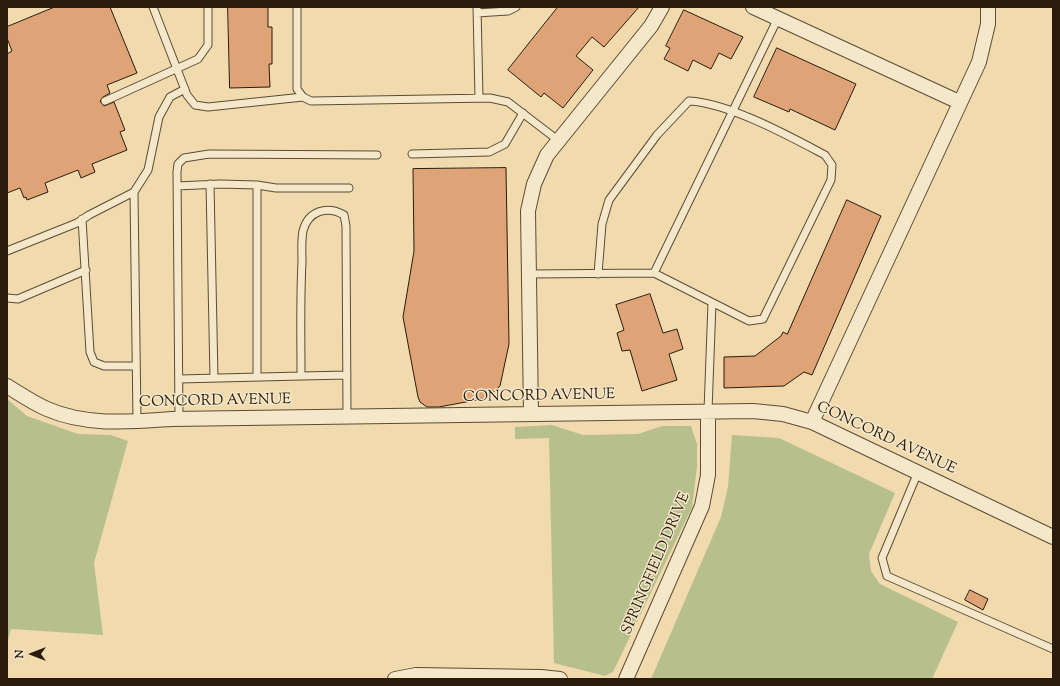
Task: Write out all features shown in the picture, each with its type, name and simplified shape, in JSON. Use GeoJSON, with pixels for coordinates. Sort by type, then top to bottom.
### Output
{"type":"FeatureCollection","features":[{"type":"Feature","properties":{"kind":"street"},"geometry":{"type":"LineString","coordinates":[[531,414],[528,211],[534,184],[548,155],[651,26],[662,7]]}},
{"type":"Feature","properties":{"kind":"street"},"geometry":{"type":"LineString","coordinates":[[812,422],[959,102],[979,62],[988,24],[988,7]]}},
{"type":"Feature","properties":{"kind":"street"},"geometry":{"type":"LineString","coordinates":[[759,8],[959,102]]}},
{"type":"Feature","properties":{"kind":"street","name":"CONCORD AVENUE"},"geometry":{"type":"LineString","coordinates":[[7,386],[46,409],[81,420],[137,421],[179,419],[708,411],[753,411],[783,414],[812,422],[1053,537]]}},
{"type":"Feature","properties":{"kind":"street","name":"SPRINGFIELD DRIVE"},"geometry":{"type":"LineString","coordinates":[[626,679],[702,506],[708,475],[708,411]]}},
{"type":"Feature","properties":{"kind":"street"},"geometry":{"type":"LineString","coordinates":[[395,679],[424,675],[541,677],[560,679]]}},
{"type":"Feature","properties":{"kind":"lane"},"geometry":{"type":"LineString","coordinates":[[153,7],[185,89],[195,105],[208,107],[303,97]]}},
{"type":"Feature","properties":{"kind":"lane"},"geometry":{"type":"LineString","coordinates":[[105,101],[198,59],[208,45],[208,7]]}},
{"type":"Feature","properties":{"kind":"lane"},"geometry":{"type":"LineString","coordinates":[[297,7],[297,89],[303,97],[311,101],[490,98],[508,102],[559,141]]}},
{"type":"Feature","properties":{"kind":"lane"},"geometry":{"type":"LineString","coordinates":[[479,98],[477,10],[508,11],[516,7]]}},
{"type":"Feature","properties":{"kind":"lane"},"geometry":{"type":"LineString","coordinates":[[654,273],[778,18]]}},
{"type":"Feature","properties":{"kind":"lane"},"geometry":{"type":"LineString","coordinates":[[7,250],[77,223],[134,192],[148,170],[159,117],[170,96],[185,89]]}},
{"type":"Feature","properties":{"kind":"lane"},"geometry":{"type":"LineString","coordinates":[[529,274],[598,274],[654,273],[712,304],[749,321],[764,319],[831,180],[832,165],[825,155],[733,111],[699,102],[689,101],[657,135],[609,200],[602,224],[598,274]]}},
{"type":"Feature","properties":{"kind":"lane"},"geometry":{"type":"LineString","coordinates":[[412,154],[488,152],[505,144],[523,113]]}},
{"type":"Feature","properties":{"kind":"lane"},"geometry":{"type":"LineString","coordinates":[[179,419],[178,164],[184,158],[209,154],[377,155]]}},
{"type":"Feature","properties":{"kind":"lane"},"geometry":{"type":"LineString","coordinates":[[177,186],[210,184],[257,185],[276,188],[349,188]]}},
{"type":"Feature","properties":{"kind":"lane"},"geometry":{"type":"LineString","coordinates":[[210,184],[214,378]]}},
{"type":"Feature","properties":{"kind":"lane"},"geometry":{"type":"LineString","coordinates":[[257,185],[257,377]]}},
{"type":"Feature","properties":{"kind":"lane"},"geometry":{"type":"LineString","coordinates":[[134,192],[135,366],[137,421]]}},
{"type":"Feature","properties":{"kind":"lane"},"geometry":{"type":"LineString","coordinates":[[301,376],[301,275],[304,230],[311,217],[324,209],[335,209],[344,215],[346,226],[347,417]]}},
{"type":"Feature","properties":{"kind":"lane"},"geometry":{"type":"LineString","coordinates":[[82,219],[90,352],[94,362],[104,366],[135,366]]}},
{"type":"Feature","properties":{"kind":"lane"},"geometry":{"type":"LineString","coordinates":[[7,298],[18,299],[86,270]]}},
{"type":"Feature","properties":{"kind":"lane"},"geometry":{"type":"LineString","coordinates":[[708,411],[712,304]]}},
{"type":"Feature","properties":{"kind":"lane"},"geometry":{"type":"LineString","coordinates":[[179,379],[347,375]]}},
{"type":"Feature","properties":{"kind":"lane"},"geometry":{"type":"LineString","coordinates":[[918,472],[882,558],[887,576],[1053,649]]}},
{"type":"Feature","properties":{"kind":"green space"},"geometry":{"type":"Polygon","coordinates":[[[7,399],[27,416],[78,434],[111,435],[128,441],[94,563],[103,635],[11,629],[7,644],[7,399]]]}},
{"type":"Feature","properties":{"kind":"green space"},"geometry":{"type":"Polygon","coordinates":[[[552,425],[583,435],[638,434],[662,426],[691,426],[697,444],[697,467],[692,507],[613,672],[605,676],[554,663],[549,438],[515,439],[515,427],[552,425]]]}},
{"type":"Feature","properties":{"kind":"green space"},"geometry":{"type":"Polygon","coordinates":[[[732,435],[779,438],[895,493],[869,554],[871,571],[880,584],[958,622],[932,679],[651,679],[721,517],[728,487],[732,435]]]}},
{"type":"Feature","properties":{"kind":"building"},"geometry":{"type":"Polygon","coordinates":[[[55,7],[110,7],[137,73],[107,85],[110,93],[103,97],[100,101],[104,106],[114,102],[125,130],[120,132],[127,150],[92,164],[95,172],[81,178],[78,170],[45,183],[48,192],[27,200],[26,197],[24,198],[20,188],[7,193],[7,54],[12,51],[7,38],[7,27],[55,7]]]}},
{"type":"Feature","properties":{"kind":"building"},"geometry":{"type":"Polygon","coordinates":[[[228,7],[268,7],[268,27],[272,27],[272,64],[269,64],[270,87],[230,88],[228,7]]]}},
{"type":"Feature","properties":{"kind":"building"},"geometry":{"type":"Polygon","coordinates":[[[558,7],[639,7],[604,47],[592,37],[576,56],[593,70],[563,108],[544,93],[541,97],[508,70],[558,7]]]}},
{"type":"Feature","properties":{"kind":"building"},"geometry":{"type":"Polygon","coordinates":[[[684,10],[743,37],[731,59],[719,53],[711,69],[693,60],[688,71],[664,59],[670,48],[666,46],[684,10]]]}},
{"type":"Feature","properties":{"kind":"building"},"geometry":{"type":"Polygon","coordinates":[[[777,48],[856,84],[835,130],[790,109],[789,112],[754,97],[777,48]]]}},
{"type":"Feature","properties":{"kind":"building"},"geometry":{"type":"Polygon","coordinates":[[[506,168],[509,344],[500,386],[487,398],[439,407],[427,407],[420,402],[418,397],[403,317],[414,251],[413,169],[506,168]]]}},
{"type":"Feature","properties":{"kind":"building"},"geometry":{"type":"Polygon","coordinates":[[[847,200],[881,216],[812,375],[804,372],[784,386],[724,388],[724,357],[755,356],[781,336],[783,332],[787,334],[847,200]]]}},
{"type":"Feature","properties":{"kind":"building"},"geometry":{"type":"Polygon","coordinates":[[[650,294],[663,333],[677,329],[683,349],[669,354],[677,380],[642,391],[630,350],[622,351],[617,333],[624,330],[616,305],[650,294]]]}},
{"type":"Feature","properties":{"kind":"building"},"geometry":{"type":"Polygon","coordinates":[[[970,590],[988,599],[983,610],[965,600],[970,590]]]}}]}
